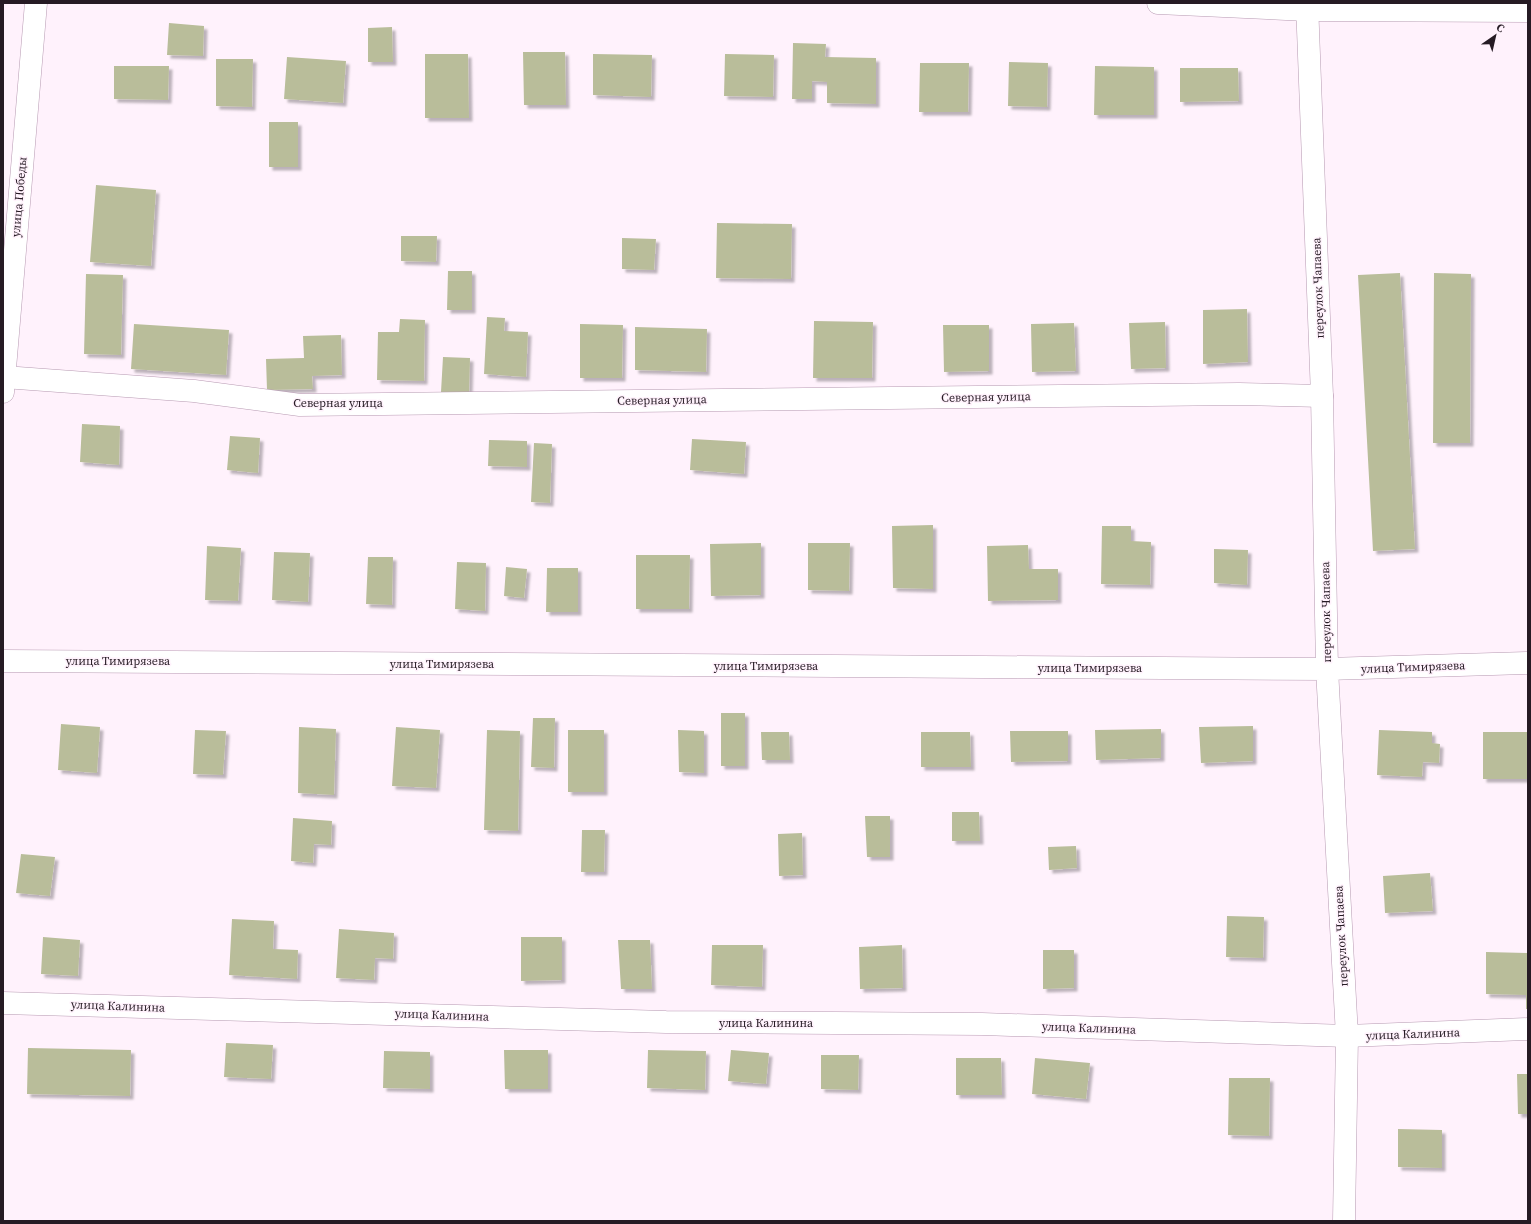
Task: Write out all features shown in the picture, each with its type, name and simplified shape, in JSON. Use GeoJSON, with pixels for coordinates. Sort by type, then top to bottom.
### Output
{"type":"FeatureCollection","features":[{"type":"Feature","properties":{"kind":"street","name":"улица Победы"},"geometry":{"type":"LineString","coordinates":[[3,384],[36,3]]}},
{"type":"Feature","properties":{"kind":"street"},"geometry":{"type":"LineString","coordinates":[[1158,3],[1528,11]]}},
{"type":"Feature","properties":{"kind":"street","name":"переулок Чапаева"},"geometry":{"type":"LineString","coordinates":[[1307,6],[1322,396],[1327,669],[1347,1036],[1344,1221]]}},
{"type":"Feature","properties":{"kind":"street","name":"Северная улица"},"geometry":{"type":"LineString","coordinates":[[3,384],[194,391],[300,404],[1239,394],[1322,396]]}},
{"type":"Feature","properties":{"kind":"street","name":"улица Тимирязева"},"geometry":{"type":"LineString","coordinates":[[3,661],[1327,669],[1528,663]]}},
{"type":"Feature","properties":{"kind":"street","name":"улица Калинина"},"geometry":{"type":"LineString","coordinates":[[3,1003],[666,1022],[982,1024],[1347,1036],[1528,1029]]}},
{"type":"Feature","properties":{"kind":"building"},"geometry":{"type":"Polygon","coordinates":[[[169,23],[204,26],[203,56],[167,55],[169,23]]]}},
{"type":"Feature","properties":{"kind":"building"},"geometry":{"type":"Polygon","coordinates":[[[392,27],[393,62],[368,62],[368,28],[392,27]]]}},
{"type":"Feature","properties":{"kind":"building"},"geometry":{"type":"Polygon","coordinates":[[[793,43],[826,44],[825,57],[876,58],[876,104],[827,103],[827,82],[812,81],[812,99],[792,99],[793,43]]]}},
{"type":"Feature","properties":{"kind":"building"},"geometry":{"type":"Polygon","coordinates":[[[523,52],[565,52],[566,105],[524,105],[523,52]]]}},
{"type":"Feature","properties":{"kind":"building"},"geometry":{"type":"Polygon","coordinates":[[[425,54],[468,54],[469,118],[425,118],[425,54]]]}},
{"type":"Feature","properties":{"kind":"building"},"geometry":{"type":"Polygon","coordinates":[[[593,54],[652,55],[651,97],[593,95],[593,54]]]}},
{"type":"Feature","properties":{"kind":"building"},"geometry":{"type":"Polygon","coordinates":[[[725,54],[774,55],[773,97],[724,96],[725,54]]]}},
{"type":"Feature","properties":{"kind":"building"},"geometry":{"type":"Polygon","coordinates":[[[287,57],[346,61],[343,103],[284,99],[287,57]]]}},
{"type":"Feature","properties":{"kind":"building"},"geometry":{"type":"Polygon","coordinates":[[[216,59],[253,59],[252,107],[216,106],[216,59]]]}},
{"type":"Feature","properties":{"kind":"building"},"geometry":{"type":"Polygon","coordinates":[[[1009,62],[1048,63],[1047,107],[1008,106],[1009,62]]]}},
{"type":"Feature","properties":{"kind":"building"},"geometry":{"type":"Polygon","coordinates":[[[920,63],[969,63],[968,112],[919,112],[920,63]]]}},
{"type":"Feature","properties":{"kind":"building"},"geometry":{"type":"Polygon","coordinates":[[[114,66],[169,66],[168,100],[114,99],[114,66]]]}},
{"type":"Feature","properties":{"kind":"building"},"geometry":{"type":"Polygon","coordinates":[[[1095,66],[1154,67],[1154,115],[1094,115],[1095,66]]]}},
{"type":"Feature","properties":{"kind":"building"},"geometry":{"type":"Polygon","coordinates":[[[1180,68],[1238,68],[1239,101],[1180,102],[1180,68]]]}},
{"type":"Feature","properties":{"kind":"building"},"geometry":{"type":"Polygon","coordinates":[[[269,122],[298,122],[298,167],[269,167],[269,122]]]}},
{"type":"Feature","properties":{"kind":"building"},"geometry":{"type":"Polygon","coordinates":[[[96,185],[156,190],[151,266],[90,262],[96,185]]]}},
{"type":"Feature","properties":{"kind":"building"},"geometry":{"type":"Polygon","coordinates":[[[717,223],[792,224],[791,279],[716,278],[717,223]]]}},
{"type":"Feature","properties":{"kind":"building"},"geometry":{"type":"Polygon","coordinates":[[[401,236],[437,236],[436,262],[401,261],[401,236]]]}},
{"type":"Feature","properties":{"kind":"building"},"geometry":{"type":"Polygon","coordinates":[[[622,238],[656,239],[654,270],[622,269],[622,238]]]}},
{"type":"Feature","properties":{"kind":"building"},"geometry":{"type":"Polygon","coordinates":[[[448,271],[472,271],[472,310],[447,310],[448,271]]]}},
{"type":"Feature","properties":{"kind":"building"},"geometry":{"type":"Polygon","coordinates":[[[1400,273],[1415,549],[1373,551],[1358,275],[1400,273]]]}},
{"type":"Feature","properties":{"kind":"building"},"geometry":{"type":"Polygon","coordinates":[[[1434,273],[1471,274],[1470,443],[1433,443],[1434,273]]]}},
{"type":"Feature","properties":{"kind":"building"},"geometry":{"type":"Polygon","coordinates":[[[86,274],[123,275],[121,355],[84,354],[86,274]]]}},
{"type":"Feature","properties":{"kind":"building"},"geometry":{"type":"Polygon","coordinates":[[[1247,309],[1248,362],[1203,364],[1203,310],[1247,309]]]}},
{"type":"Feature","properties":{"kind":"building"},"geometry":{"type":"Polygon","coordinates":[[[487,317],[505,318],[504,331],[528,332],[526,377],[484,374],[487,317]]]}},
{"type":"Feature","properties":{"kind":"building"},"geometry":{"type":"Polygon","coordinates":[[[400,319],[425,320],[424,381],[377,380],[378,332],[399,332],[400,319]]]}},
{"type":"Feature","properties":{"kind":"building"},"geometry":{"type":"Polygon","coordinates":[[[814,321],[873,322],[872,378],[813,378],[814,321]]]}},
{"type":"Feature","properties":{"kind":"building"},"geometry":{"type":"Polygon","coordinates":[[[1165,322],[1166,368],[1131,369],[1129,323],[1165,322]]]}},
{"type":"Feature","properties":{"kind":"building"},"geometry":{"type":"Polygon","coordinates":[[[1074,323],[1076,371],[1032,372],[1031,324],[1074,323]]]}},
{"type":"Feature","properties":{"kind":"building"},"geometry":{"type":"Polygon","coordinates":[[[134,324],[229,330],[226,375],[131,369],[134,324]]]}},
{"type":"Feature","properties":{"kind":"building"},"geometry":{"type":"Polygon","coordinates":[[[580,324],[623,325],[622,378],[580,378],[580,324]]]}},
{"type":"Feature","properties":{"kind":"building"},"geometry":{"type":"Polygon","coordinates":[[[943,325],[989,325],[989,371],[944,372],[943,325]]]}},
{"type":"Feature","properties":{"kind":"building"},"geometry":{"type":"Polygon","coordinates":[[[635,327],[707,329],[706,372],[635,370],[635,327]]]}},
{"type":"Feature","properties":{"kind":"building"},"geometry":{"type":"Polygon","coordinates":[[[341,335],[342,375],[312,376],[313,389],[267,390],[266,359],[304,358],[303,336],[341,335]]]}},
{"type":"Feature","properties":{"kind":"building"},"geometry":{"type":"Polygon","coordinates":[[[443,357],[470,358],[469,393],[441,392],[443,357]]]}},
{"type":"Feature","properties":{"kind":"building"},"geometry":{"type":"Polygon","coordinates":[[[82,424],[120,426],[119,465],[80,462],[82,424]]]}},
{"type":"Feature","properties":{"kind":"building"},"geometry":{"type":"Polygon","coordinates":[[[230,436],[260,438],[258,473],[227,470],[230,436]]]}},
{"type":"Feature","properties":{"kind":"building"},"geometry":{"type":"Polygon","coordinates":[[[692,439],[746,442],[744,474],[690,470],[692,439]]]}},
{"type":"Feature","properties":{"kind":"building"},"geometry":{"type":"Polygon","coordinates":[[[489,440],[527,441],[527,467],[488,466],[489,440]]]}},
{"type":"Feature","properties":{"kind":"building"},"geometry":{"type":"Polygon","coordinates":[[[534,443],[552,444],[550,503],[531,502],[534,443]]]}},
{"type":"Feature","properties":{"kind":"building"},"geometry":{"type":"Polygon","coordinates":[[[933,525],[933,589],[893,588],[892,526],[933,525]]]}},
{"type":"Feature","properties":{"kind":"building"},"geometry":{"type":"Polygon","coordinates":[[[1102,526],[1131,526],[1131,541],[1151,542],[1150,585],[1101,584],[1102,526]]]}},
{"type":"Feature","properties":{"kind":"building"},"geometry":{"type":"Polygon","coordinates":[[[761,543],[761,595],[711,596],[710,544],[761,543]]]}},
{"type":"Feature","properties":{"kind":"building"},"geometry":{"type":"Polygon","coordinates":[[[808,543],[850,543],[849,591],[808,590],[808,543]]]}},
{"type":"Feature","properties":{"kind":"building"},"geometry":{"type":"Polygon","coordinates":[[[1028,545],[1029,569],[1058,569],[1058,600],[988,601],[987,546],[1028,545]]]}},
{"type":"Feature","properties":{"kind":"building"},"geometry":{"type":"Polygon","coordinates":[[[207,546],[241,548],[238,601],[205,600],[207,546]]]}},
{"type":"Feature","properties":{"kind":"building"},"geometry":{"type":"Polygon","coordinates":[[[1214,549],[1248,550],[1247,585],[1214,583],[1214,549]]]}},
{"type":"Feature","properties":{"kind":"building"},"geometry":{"type":"Polygon","coordinates":[[[274,552],[310,553],[308,602],[272,600],[274,552]]]}},
{"type":"Feature","properties":{"kind":"building"},"geometry":{"type":"Polygon","coordinates":[[[636,555],[690,555],[689,609],[636,609],[636,555]]]}},
{"type":"Feature","properties":{"kind":"building"},"geometry":{"type":"Polygon","coordinates":[[[368,557],[393,557],[392,605],[366,604],[368,557]]]}},
{"type":"Feature","properties":{"kind":"building"},"geometry":{"type":"Polygon","coordinates":[[[457,562],[486,563],[485,611],[455,609],[457,562]]]}},
{"type":"Feature","properties":{"kind":"building"},"geometry":{"type":"Polygon","coordinates":[[[506,567],[527,569],[524,598],[504,596],[506,567]]]}},
{"type":"Feature","properties":{"kind":"building"},"geometry":{"type":"Polygon","coordinates":[[[547,568],[578,568],[578,612],[546,612],[547,568]]]}},
{"type":"Feature","properties":{"kind":"building"},"geometry":{"type":"Polygon","coordinates":[[[721,713],[745,713],[745,766],[721,766],[721,713]]]}},
{"type":"Feature","properties":{"kind":"building"},"geometry":{"type":"Polygon","coordinates":[[[533,718],[555,718],[554,768],[531,767],[533,718]]]}},
{"type":"Feature","properties":{"kind":"building"},"geometry":{"type":"Polygon","coordinates":[[[61,724],[100,727],[97,773],[58,770],[61,724]]]}},
{"type":"Feature","properties":{"kind":"building"},"geometry":{"type":"Polygon","coordinates":[[[1253,726],[1253,761],[1201,763],[1199,727],[1253,726]]]}},
{"type":"Feature","properties":{"kind":"building"},"geometry":{"type":"Polygon","coordinates":[[[299,727],[336,729],[334,795],[298,793],[299,727]]]}},
{"type":"Feature","properties":{"kind":"building"},"geometry":{"type":"Polygon","coordinates":[[[396,727],[440,730],[436,788],[392,786],[396,727]]]}},
{"type":"Feature","properties":{"kind":"building"},"geometry":{"type":"Polygon","coordinates":[[[1161,729],[1161,758],[1096,760],[1095,730],[1161,729]]]}},
{"type":"Feature","properties":{"kind":"building"},"geometry":{"type":"Polygon","coordinates":[[[195,730],[226,731],[223,775],[193,774],[195,730]]]}},
{"type":"Feature","properties":{"kind":"building"},"geometry":{"type":"Polygon","coordinates":[[[487,730],[520,731],[518,831],[484,830],[487,730]]]}},
{"type":"Feature","properties":{"kind":"building"},"geometry":{"type":"Polygon","coordinates":[[[568,730],[604,730],[604,792],[568,792],[568,730]]]}},
{"type":"Feature","properties":{"kind":"building"},"geometry":{"type":"Polygon","coordinates":[[[678,730],[704,731],[704,773],[679,772],[678,730]]]}},
{"type":"Feature","properties":{"kind":"building"},"geometry":{"type":"Polygon","coordinates":[[[1379,730],[1432,732],[1432,743],[1440,744],[1439,763],[1423,762],[1422,777],[1377,775],[1379,730]]]}},
{"type":"Feature","properties":{"kind":"building"},"geometry":{"type":"Polygon","coordinates":[[[1010,731],[1068,731],[1068,761],[1011,762],[1010,731]]]}},
{"type":"Feature","properties":{"kind":"building"},"geometry":{"type":"Polygon","coordinates":[[[761,732],[789,732],[790,760],[762,760],[761,732]]]}},
{"type":"Feature","properties":{"kind":"building"},"geometry":{"type":"Polygon","coordinates":[[[921,732],[970,732],[971,767],[921,767],[921,732]]]}},
{"type":"Feature","properties":{"kind":"building"},"geometry":{"type":"Polygon","coordinates":[[[1483,732],[1528,732],[1528,779],[1483,779],[1483,732]]]}},
{"type":"Feature","properties":{"kind":"building"},"geometry":{"type":"Polygon","coordinates":[[[952,812],[979,812],[980,841],[952,841],[952,812]]]}},
{"type":"Feature","properties":{"kind":"building"},"geometry":{"type":"Polygon","coordinates":[[[865,816],[890,816],[890,857],[867,857],[865,816]]]}},
{"type":"Feature","properties":{"kind":"building"},"geometry":{"type":"Polygon","coordinates":[[[293,818],[332,821],[331,845],[314,844],[313,863],[291,861],[293,818]]]}},
{"type":"Feature","properties":{"kind":"building"},"geometry":{"type":"Polygon","coordinates":[[[582,830],[605,830],[604,872],[581,872],[582,830]]]}},
{"type":"Feature","properties":{"kind":"building"},"geometry":{"type":"Polygon","coordinates":[[[802,833],[803,875],[779,876],[778,834],[802,833]]]}},
{"type":"Feature","properties":{"kind":"building"},"geometry":{"type":"Polygon","coordinates":[[[1076,846],[1077,868],[1049,870],[1048,847],[1076,846]]]}},
{"type":"Feature","properties":{"kind":"building"},"geometry":{"type":"Polygon","coordinates":[[[21,854],[55,857],[50,896],[16,893],[21,854]]]}},
{"type":"Feature","properties":{"kind":"building"},"geometry":{"type":"Polygon","coordinates":[[[1430,873],[1433,911],[1385,913],[1383,876],[1430,873]]]}},
{"type":"Feature","properties":{"kind":"building"},"geometry":{"type":"Polygon","coordinates":[[[1227,916],[1264,917],[1263,958],[1226,957],[1227,916]]]}},
{"type":"Feature","properties":{"kind":"building"},"geometry":{"type":"Polygon","coordinates":[[[232,919],[274,921],[273,949],[298,950],[297,979],[229,975],[232,919]]]}},
{"type":"Feature","properties":{"kind":"building"},"geometry":{"type":"Polygon","coordinates":[[[339,929],[394,933],[393,959],[375,958],[374,980],[336,978],[339,929]]]}},
{"type":"Feature","properties":{"kind":"building"},"geometry":{"type":"Polygon","coordinates":[[[43,937],[80,940],[78,976],[41,974],[43,937]]]}},
{"type":"Feature","properties":{"kind":"building"},"geometry":{"type":"Polygon","coordinates":[[[521,937],[562,937],[562,980],[521,981],[521,937]]]}},
{"type":"Feature","properties":{"kind":"building"},"geometry":{"type":"Polygon","coordinates":[[[618,940],[650,940],[652,989],[621,989],[618,940]]]}},
{"type":"Feature","properties":{"kind":"building"},"geometry":{"type":"Polygon","coordinates":[[[712,945],[763,945],[762,987],[711,985],[712,945]]]}},
{"type":"Feature","properties":{"kind":"building"},"geometry":{"type":"Polygon","coordinates":[[[902,945],[903,988],[860,989],[859,947],[902,945]]]}},
{"type":"Feature","properties":{"kind":"building"},"geometry":{"type":"Polygon","coordinates":[[[1043,950],[1074,950],[1074,988],[1043,989],[1043,950]]]}},
{"type":"Feature","properties":{"kind":"building"},"geometry":{"type":"Polygon","coordinates":[[[1486,952],[1528,953],[1528,1009],[1526,1009],[1526,995],[1486,994],[1486,952]]]}},
{"type":"Feature","properties":{"kind":"building"},"geometry":{"type":"Polygon","coordinates":[[[226,1043],[273,1045],[271,1079],[224,1077],[226,1043]]]}},
{"type":"Feature","properties":{"kind":"building"},"geometry":{"type":"Polygon","coordinates":[[[28,1048],[131,1050],[130,1096],[27,1094],[28,1048]]]}},
{"type":"Feature","properties":{"kind":"building"},"geometry":{"type":"Polygon","coordinates":[[[504,1050],[548,1050],[548,1089],[505,1089],[504,1050]]]}},
{"type":"Feature","properties":{"kind":"building"},"geometry":{"type":"Polygon","coordinates":[[[648,1050],[706,1051],[705,1090],[647,1088],[648,1050]]]}},
{"type":"Feature","properties":{"kind":"building"},"geometry":{"type":"Polygon","coordinates":[[[731,1050],[769,1053],[766,1084],[728,1081],[731,1050]]]}},
{"type":"Feature","properties":{"kind":"building"},"geometry":{"type":"Polygon","coordinates":[[[384,1051],[430,1052],[430,1089],[383,1088],[384,1051]]]}},
{"type":"Feature","properties":{"kind":"building"},"geometry":{"type":"Polygon","coordinates":[[[821,1055],[859,1055],[858,1090],[821,1089],[821,1055]]]}},
{"type":"Feature","properties":{"kind":"building"},"geometry":{"type":"Polygon","coordinates":[[[956,1058],[1001,1058],[1002,1095],[956,1095],[956,1058]]]}},
{"type":"Feature","properties":{"kind":"building"},"geometry":{"type":"Polygon","coordinates":[[[1035,1058],[1090,1063],[1086,1099],[1032,1094],[1035,1058]]]}},
{"type":"Feature","properties":{"kind":"building"},"geometry":{"type":"Polygon","coordinates":[[[1517,1074],[1528,1074],[1528,1114],[1518,1114],[1517,1074]]]}},
{"type":"Feature","properties":{"kind":"building"},"geometry":{"type":"Polygon","coordinates":[[[1229,1078],[1270,1078],[1269,1136],[1228,1135],[1229,1078]]]}},
{"type":"Feature","properties":{"kind":"building"},"geometry":{"type":"Polygon","coordinates":[[[1398,1129],[1442,1130],[1442,1168],[1398,1167],[1398,1129]]]}}]}
